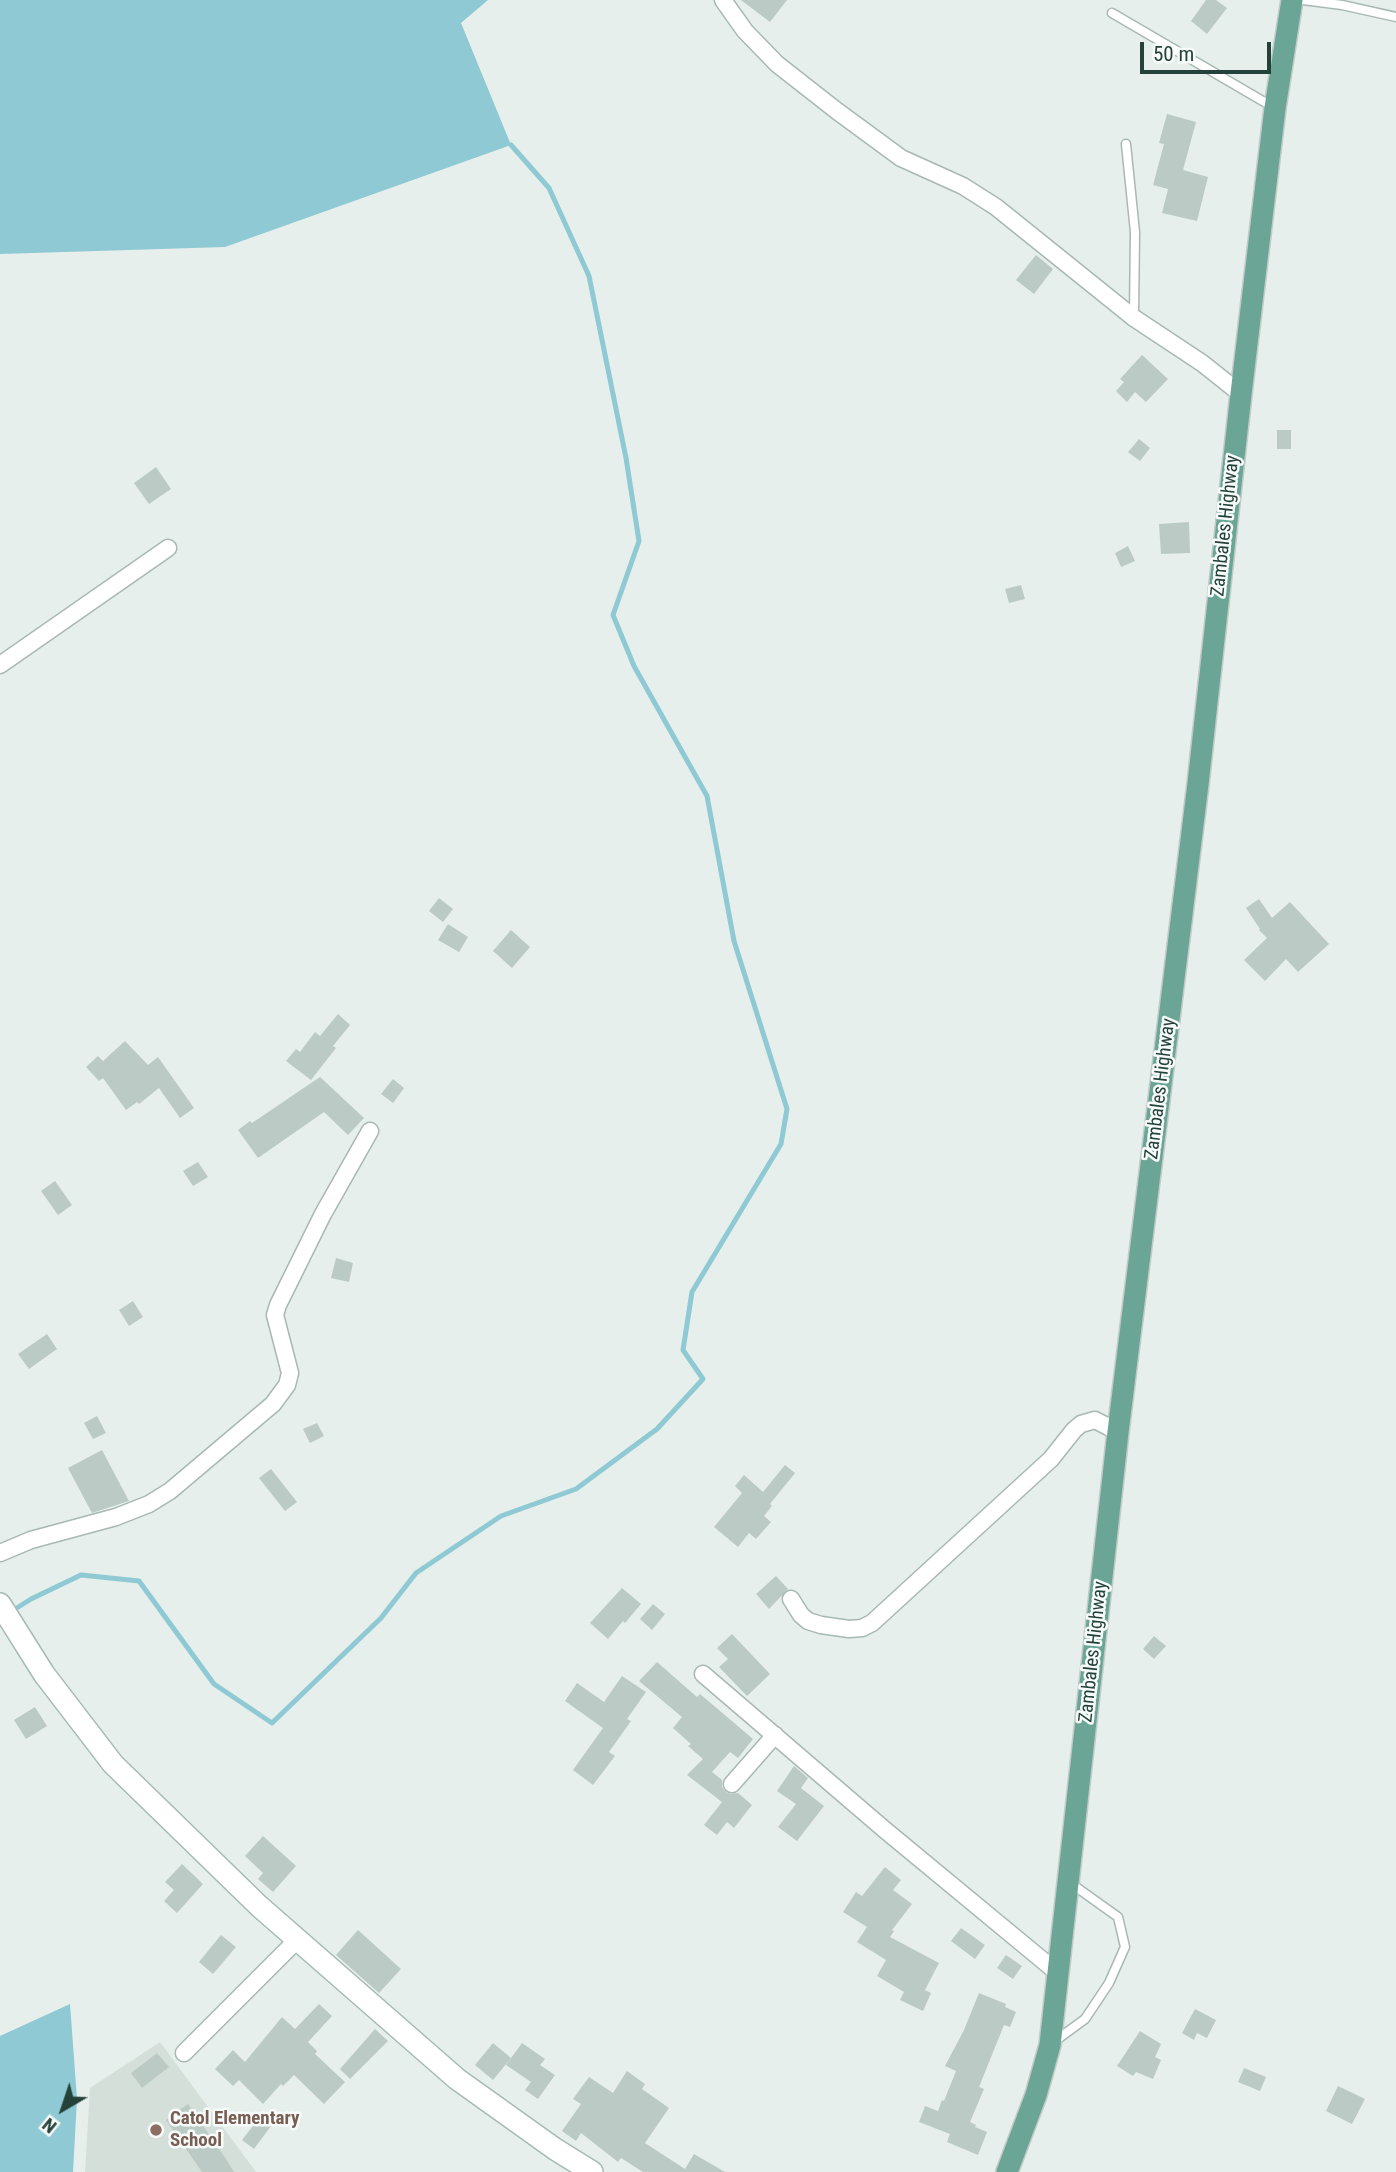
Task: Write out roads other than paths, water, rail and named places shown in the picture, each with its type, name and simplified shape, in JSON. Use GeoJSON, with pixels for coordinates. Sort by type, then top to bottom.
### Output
{"type":"FeatureCollection","features":[{"type":"Feature","properties":{"kind":"main road","name":"Zambales Highway"},"geometry":{"type":"LineString","coordinates":[[1007,2172],[1036,2095],[1050,2045],[1118,1432],[1198,784],[1275,108],[1292,0]]}},
{"type":"Feature","properties":{"kind":"street"},"geometry":{"type":"LineString","coordinates":[[723,0],[745,31],[777,64],[817,96],[901,158],[963,186],[996,206],[1134,318],[1202,363],[1241,394]]}},
{"type":"Feature","properties":{"kind":"street"},"geometry":{"type":"LineString","coordinates":[[0,665],[168,548]]}},
{"type":"Feature","properties":{"kind":"street"},"geometry":{"type":"LineString","coordinates":[[0,1553],[31,1540],[116,1517],[149,1504],[170,1491],[273,1404],[286,1385],[290,1373],[275,1315],[278,1305],[323,1214],[370,1131]]}},
{"type":"Feature","properties":{"kind":"street"},"geometry":{"type":"LineString","coordinates":[[791,1600],[808,1621],[821,1625],[849,1629],[862,1628],[872,1623],[1051,1459],[1080,1424],[1095,1420],[1118,1432]]}},
{"type":"Feature","properties":{"kind":"street"},"geometry":{"type":"LineString","coordinates":[[0,1604],[54,1687],[113,1764],[259,1906],[457,2079],[592,2172]]}},
{"type":"Feature","properties":{"kind":"street"},"geometry":{"type":"LineString","coordinates":[[703,1674],[1058,1973]]}},
{"type":"Feature","properties":{"kind":"street"},"geometry":{"type":"LineString","coordinates":[[732,1784],[775,1735]]}},
{"type":"Feature","properties":{"kind":"street"},"geometry":{"type":"LineString","coordinates":[[184,2053],[298,1939]]}},
{"type":"Feature","properties":{"kind":"lane"},"geometry":{"type":"LineString","coordinates":[[1303,0],[1396,17]]}},
{"type":"Feature","properties":{"kind":"lane"},"geometry":{"type":"LineString","coordinates":[[1112,13],[1275,108]]}},
{"type":"Feature","properties":{"kind":"lane"},"geometry":{"type":"LineString","coordinates":[[1126,144],[1135,232],[1134,318]]}},
{"type":"Feature","properties":{"kind":"lane"},"geometry":{"type":"LineString","coordinates":[[1050,2045],[1085,2018],[1109,1983],[1125,1947],[1118,1917],[1068,1881]]}},
{"type":"Feature","properties":{"kind":"water"},"geometry":{"type":"Polygon","coordinates":[[[0,0],[488,0],[461,23],[511,145],[225,247],[0,254],[0,0]]]}},
{"type":"Feature","properties":{"kind":"water"},"geometry":{"type":"Polygon","coordinates":[[[70,2004],[77,2099],[73,2172],[0,2172],[0,2036],[70,2004]]]}},
{"type":"Feature","properties":{"kind":"waterway"},"geometry":{"type":"LineString","coordinates":[[12,1611],[81,1575],[139,1581],[214,1684],[272,1723],[381,1618],[416,1573],[501,1516],[576,1489],[657,1429],[703,1379],[683,1350],[692,1292],[781,1144],[787,1109],[734,941],[707,796],[634,666],[613,615],[639,541],[626,458],[589,276],[549,188],[511,145]]}},
{"type":"Feature","properties":{"kind":"place","name":"Catol Elementary School"},"geometry":{"type":"Point","coordinates":[156,2130]}}]}
